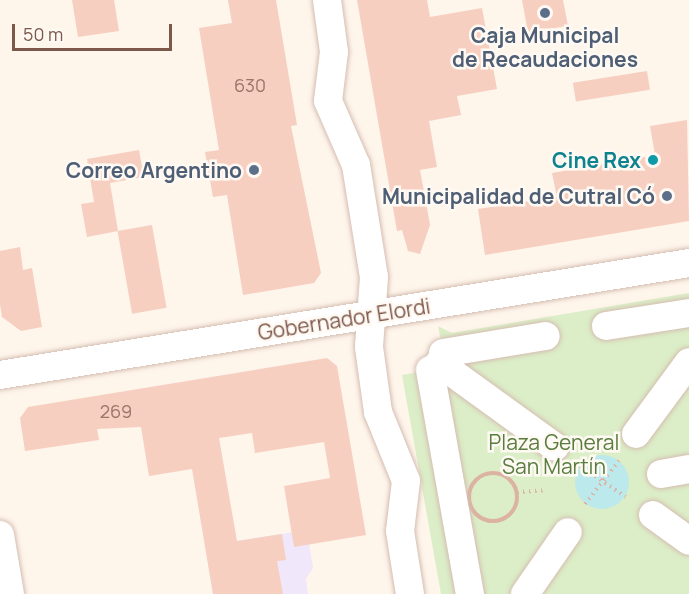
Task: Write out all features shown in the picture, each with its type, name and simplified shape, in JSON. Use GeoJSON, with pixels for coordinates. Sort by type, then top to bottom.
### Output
{"type":"FeatureCollection","features":[{"type":"Feature","properties":{"kind":"street"},"geometry":{"type":"LineString","coordinates":[[327,0],[334,52],[328,101],[356,165],[374,274],[369,347],[378,412],[406,481],[400,531],[410,594]]}},
{"type":"Feature","properties":{"kind":"street","name":"Gobernador Elordi"},"geometry":{"type":"LineString","coordinates":[[0,375],[689,263]]}},
{"type":"Feature","properties":{"kind":"street"},"geometry":{"type":"LineString","coordinates":[[606,326],[689,313]]}},
{"type":"Feature","properties":{"kind":"street"},"geometry":{"type":"LineString","coordinates":[[438,362],[546,336]]}},
{"type":"Feature","properties":{"kind":"street"},"geometry":{"type":"LineString","coordinates":[[438,362],[555,447]]}},
{"type":"Feature","properties":{"kind":"street"},"geometry":{"type":"LineString","coordinates":[[438,362],[470,594]]}},
{"type":"Feature","properties":{"kind":"street"},"geometry":{"type":"LineString","coordinates":[[636,434],[689,362]]}},
{"type":"Feature","properties":{"kind":"street"},"geometry":{"type":"LineString","coordinates":[[661,474],[689,469]]}},
{"type":"Feature","properties":{"kind":"street"},"geometry":{"type":"LineString","coordinates":[[653,515],[689,541]]}},
{"type":"Feature","properties":{"kind":"street"},"geometry":{"type":"LineString","coordinates":[[525,594],[568,532]]}},
{"type":"Feature","properties":{"kind":"street"},"geometry":{"type":"LineString","coordinates":[[0,535],[10,594]]}},
{"type":"Feature","properties":{"kind":"path"},"geometry":{"type":"LineString","coordinates":[[585,504],[619,461]]}},
{"type":"Feature","properties":{"kind":"path"},"geometry":{"type":"LineString","coordinates":[[580,466],[626,497]]}},
{"type":"Feature","properties":{"kind":"path"},"geometry":{"type":"LineString","coordinates":[[490,473],[510,480],[518,492],[512,513],[499,521],[483,520],[469,502],[476,480],[490,473]]}},
{"type":"Feature","properties":{"kind":"path"},"geometry":{"type":"LineString","coordinates":[[518,492],[543,490]]}},
{"type":"Feature","properties":{"kind":"shaded area"},"geometry":{"type":"Polygon","coordinates":[[[307,530],[313,568],[306,579],[308,594],[213,594],[205,546],[307,530]]]}},
{"type":"Feature","properties":{"kind":"green space","name":"Plaza General San Martín"},"geometry":{"type":"Polygon","coordinates":[[[689,293],[689,594],[441,594],[402,375],[434,369],[444,357],[438,326],[452,333],[689,293]]]}},
{"type":"Feature","properties":{"kind":"water"},"geometry":{"type":"Polygon","coordinates":[[[597,455],[607,455],[617,459],[625,467],[629,482],[625,497],[617,505],[607,509],[597,509],[587,505],[579,497],[575,487],[575,477],[579,467],[587,459],[597,455]]]}},
{"type":"Feature","properties":{"kind":"building"},"geometry":{"type":"Polygon","coordinates":[[[72,0],[114,0],[119,31],[78,37],[72,0]]]}},
{"type":"Feature","properties":{"kind":"building"},"geometry":{"type":"Polygon","coordinates":[[[228,0],[276,0],[297,125],[291,126],[321,273],[314,283],[243,295],[227,195],[213,197],[205,152],[219,150],[199,28],[232,23],[228,0]]]}},
{"type":"Feature","properties":{"kind":"building"},"geometry":{"type":"Polygon","coordinates":[[[357,0],[427,0],[430,17],[482,8],[497,89],[457,96],[461,115],[429,121],[437,167],[420,170],[430,225],[420,254],[408,251],[402,230],[397,231],[357,0]]]}},
{"type":"Feature","properties":{"kind":"building","name":"Caja Municipal de Recaudaciones"},"geometry":{"type":"Polygon","coordinates":[[[522,0],[563,0],[568,26],[528,32],[522,0]]]}},
{"type":"Feature","properties":{"kind":"building"},"geometry":{"type":"Polygon","coordinates":[[[647,71],[650,90],[576,101],[573,83],[647,71]]]}},
{"type":"Feature","properties":{"kind":"building"},"geometry":{"type":"Polygon","coordinates":[[[687,120],[689,221],[485,255],[478,209],[557,197],[552,173],[655,155],[650,126],[687,120]]]}},
{"type":"Feature","properties":{"kind":"building"},"geometry":{"type":"Polygon","coordinates":[[[139,150],[144,177],[110,183],[118,231],[87,237],[81,204],[94,202],[87,159],[139,150]]]}},
{"type":"Feature","properties":{"kind":"building"},"geometry":{"type":"Polygon","coordinates":[[[152,225],[167,308],[132,314],[118,231],[152,225]]]}},
{"type":"Feature","properties":{"kind":"building"},"geometry":{"type":"Polygon","coordinates":[[[20,247],[23,270],[32,268],[42,327],[21,331],[2,317],[0,304],[0,251],[20,247]]]}},
{"type":"Feature","properties":{"kind":"building"},"geometry":{"type":"Polygon","coordinates":[[[327,358],[337,366],[366,535],[294,547],[284,486],[330,478],[324,442],[255,453],[252,433],[219,438],[237,541],[282,534],[286,560],[277,561],[283,594],[213,594],[192,469],[149,476],[141,427],[97,429],[99,440],[25,451],[20,418],[28,407],[327,358]]]}},
{"type":"Feature","properties":{"kind":"place","name":"Caja Municipal de Recaudaciones"},"geometry":{"type":"Point","coordinates":[545,13]}},
{"type":"Feature","properties":{"kind":"place","name":"Cine Rex"},"geometry":{"type":"Point","coordinates":[653,160]}},
{"type":"Feature","properties":{"kind":"place","name":"Correo Argentino"},"geometry":{"type":"Point","coordinates":[254,170]}},
{"type":"Feature","properties":{"kind":"place","name":"Municipalidad de Cutral Có"},"geometry":{"type":"Point","coordinates":[667,196]}}]}
